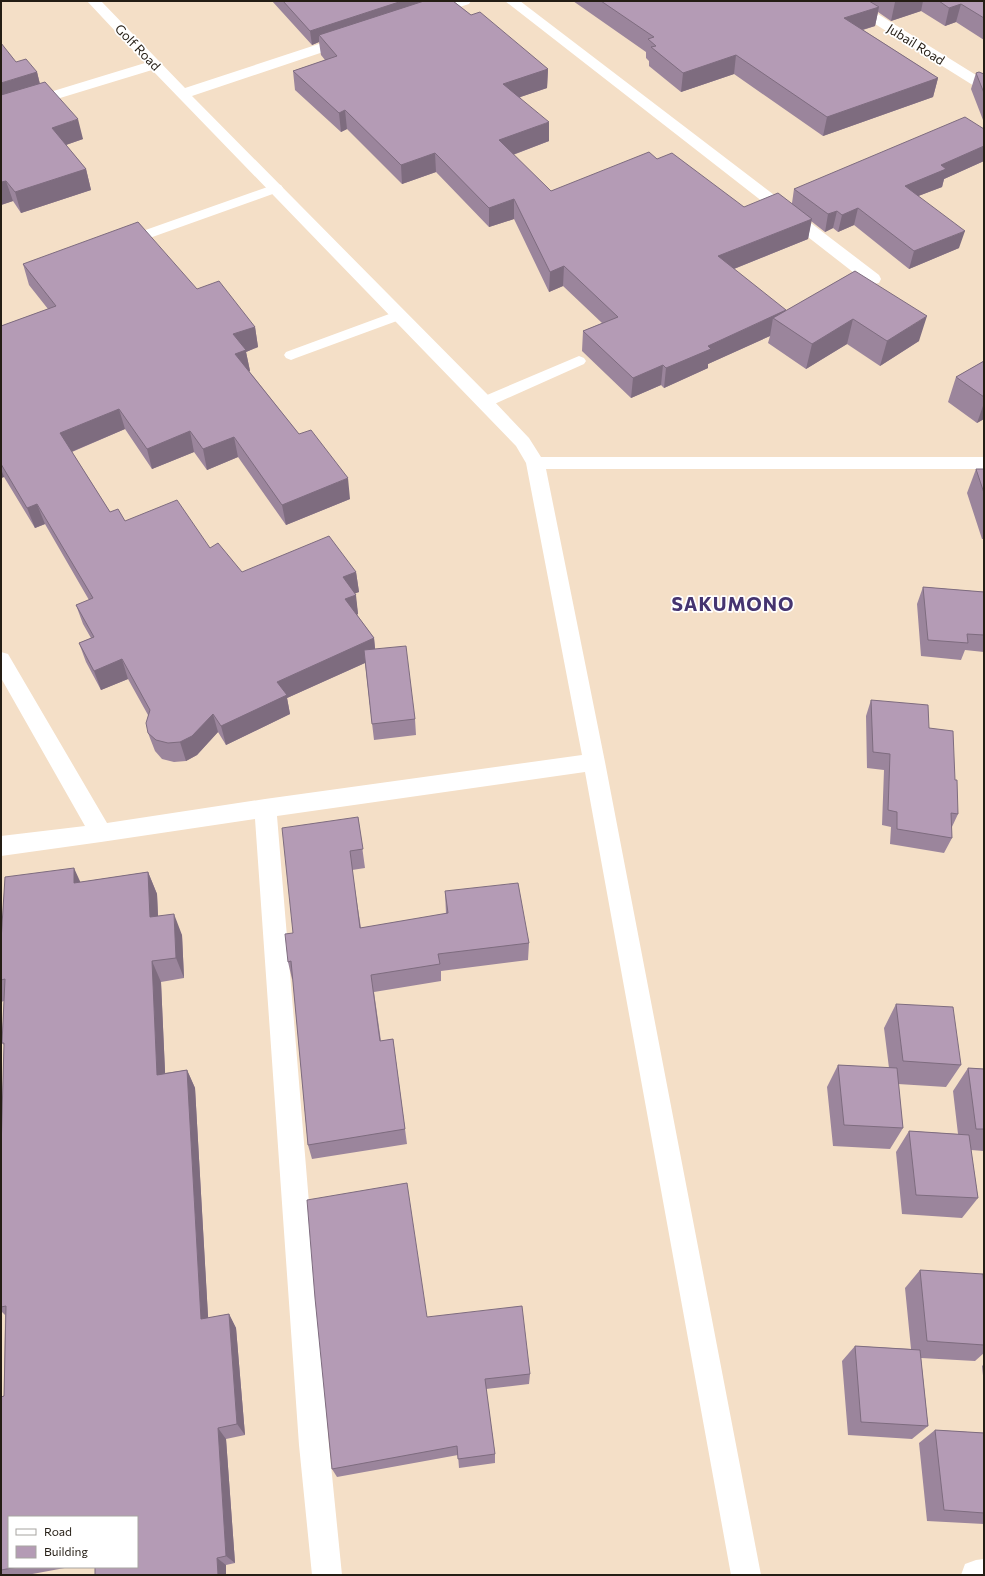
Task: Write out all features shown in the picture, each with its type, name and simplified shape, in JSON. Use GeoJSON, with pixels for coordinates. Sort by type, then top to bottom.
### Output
{"type":"FeatureCollection","features":[{"type":"Feature","properties":{"kind":"street","name":"Golf Road"},"geometry":{"type":"LineString","coordinates":[[94,1],[182,94],[485,402],[523,442],[535,464],[594,762],[746,1575]]}},
{"type":"Feature","properties":{"kind":"street"},"geometry":{"type":"LineString","coordinates":[[412,18],[464,1]]}},
{"type":"Feature","properties":{"kind":"street"},"geometry":{"type":"LineString","coordinates":[[512,1],[873,279]]}},
{"type":"Feature","properties":{"kind":"street","name":"Jubail Road"},"geometry":{"type":"LineString","coordinates":[[848,1],[984,86]]}},
{"type":"Feature","properties":{"kind":"street"},"geometry":{"type":"LineString","coordinates":[[182,94],[360,35]]}},
{"type":"Feature","properties":{"kind":"street"},"geometry":{"type":"LineString","coordinates":[[1,112],[155,65]]}},
{"type":"Feature","properties":{"kind":"street"},"geometry":{"type":"LineString","coordinates":[[535,464],[984,463]]}},
{"type":"Feature","properties":{"kind":"street"},"geometry":{"type":"LineString","coordinates":[[1,660],[101,833]]}},
{"type":"Feature","properties":{"kind":"street"},"geometry":{"type":"LineString","coordinates":[[1,846],[594,762]]}},
{"type":"Feature","properties":{"kind":"street"},"geometry":{"type":"LineString","coordinates":[[265,808],[314,1445],[327,1575]]}},
{"type":"Feature","properties":{"kind":"street"},"geometry":{"type":"LineString","coordinates":[[976,1575],[984,1574]]}},
{"type":"Feature","properties":{"kind":"lane"},"geometry":{"type":"LineString","coordinates":[[113,246],[276,188]]}},
{"type":"Feature","properties":{"kind":"lane"},"geometry":{"type":"LineString","coordinates":[[291,355],[400,315]]}},
{"type":"Feature","properties":{"kind":"lane"},"geometry":{"type":"LineString","coordinates":[[485,402],[578,361]]}},
{"type":"Feature","properties":{"kind":"building"},"geometry":{"type":"Polygon","coordinates":[[[283,1],[402,1],[310,31],[283,1]]]}},
{"type":"Feature","properties":{"kind":"building"},"geometry":{"type":"Polygon","coordinates":[[[424,1],[453,1],[471,15],[480,12],[548,69],[503,84],[549,122],[499,140],[551,191],[649,152],[657,159],[672,153],[744,207],[778,193],[812,219],[718,256],[786,310],[708,346],[711,349],[666,368],[663,365],[633,378],[583,331],[618,317],[564,266],[550,272],[514,199],[489,208],[435,153],[401,165],[345,110],[339,113],[293,71],[337,56],[319,35],[424,1]]]}},
{"type":"Feature","properties":{"kind":"building"},"geometry":{"type":"Polygon","coordinates":[[[601,1],[869,1],[879,7],[844,18],[938,78],[827,117],[736,55],[683,73],[651,47],[656,46],[648,39],[654,37],[601,1]]]}},
{"type":"Feature","properties":{"kind":"building"},"geometry":{"type":"Polygon","coordinates":[[[939,1],[984,1],[984,18],[961,4],[949,8],[939,1]]]}},
{"type":"Feature","properties":{"kind":"building"},"geometry":{"type":"Polygon","coordinates":[[[1,43],[16,62],[26,59],[37,72],[1,83],[1,43]]]}},
{"type":"Feature","properties":{"kind":"building"},"geometry":{"type":"Polygon","coordinates":[[[979,72],[984,74],[984,93],[976,73],[979,72]]]}},
{"type":"Feature","properties":{"kind":"building"},"geometry":{"type":"Polygon","coordinates":[[[45,82],[78,119],[52,128],[86,169],[15,192],[6,181],[1,182],[1,95],[45,82]]]}},
{"type":"Feature","properties":{"kind":"building"},"geometry":{"type":"Polygon","coordinates":[[[965,117],[984,129],[984,146],[941,165],[946,169],[905,186],[965,231],[914,251],[858,208],[842,215],[837,211],[828,214],[794,189],[965,117]]]}},
{"type":"Feature","properties":{"kind":"building"},"geometry":{"type":"Polygon","coordinates":[[[138,222],[197,289],[219,281],[255,327],[233,334],[246,350],[235,354],[299,434],[311,430],[348,478],[282,505],[234,437],[203,449],[190,431],[147,449],[119,409],[60,433],[110,512],[118,509],[125,521],[177,500],[210,548],[218,543],[242,572],[329,536],[356,572],[343,577],[356,595],[345,599],[374,638],[277,682],[287,695],[221,726],[213,714],[192,736],[180,742],[168,743],[156,740],[148,733],[146,723],[150,710],[122,659],[94,671],[79,643],[94,637],[76,605],[93,598],[37,504],[27,508],[1,464],[1,326],[56,306],[23,264],[138,222]]]}},
{"type":"Feature","properties":{"kind":"building"},"geometry":{"type":"Polygon","coordinates":[[[855,271],[927,316],[887,341],[853,319],[812,344],[773,318],[855,271]]]}},
{"type":"Feature","properties":{"kind":"building"},"geometry":{"type":"Polygon","coordinates":[[[984,361],[984,397],[956,377],[984,361]]]}},
{"type":"Feature","properties":{"kind":"building"},"geometry":{"type":"Polygon","coordinates":[[[976,469],[984,469],[984,493],[976,469]]]}},
{"type":"Feature","properties":{"kind":"building"},"geometry":{"type":"Polygon","coordinates":[[[923,587],[984,592],[984,635],[967,634],[968,643],[928,640],[923,587]]]}},
{"type":"Feature","properties":{"kind":"building"},"geometry":{"type":"Polygon","coordinates":[[[406,646],[415,719],[372,724],[364,650],[406,646]]]}},
{"type":"Feature","properties":{"kind":"building"},"geometry":{"type":"Polygon","coordinates":[[[871,700],[928,705],[929,728],[953,731],[958,814],[951,813],[952,838],[897,829],[897,812],[888,810],[890,754],[873,752],[871,700]]]}},
{"type":"Feature","properties":{"kind":"building"},"geometry":{"type":"Polygon","coordinates":[[[358,817],[363,849],[350,851],[360,928],[448,913],[445,891],[518,883],[529,943],[438,954],[440,964],[371,975],[380,1041],[393,1039],[405,1129],[308,1145],[291,961],[288,962],[285,934],[293,933],[282,828],[358,817]]]}},
{"type":"Feature","properties":{"kind":"building"},"geometry":{"type":"Polygon","coordinates":[[[74,868],[74,883],[148,872],[150,917],[174,914],[176,958],[152,961],[157,1075],[187,1070],[201,1319],[229,1314],[237,1424],[218,1428],[226,1556],[217,1558],[218,1575],[95,1575],[95,1568],[138,1568],[138,1516],[8,1516],[8,1568],[12,1568],[1,1570],[1,1397],[4,1396],[6,1306],[1,1307],[1,1152],[4,1043],[2,1043],[5,979],[1,980],[1,941],[5,877],[74,868]]]}},
{"type":"Feature","properties":{"kind":"building"},"geometry":{"type":"Polygon","coordinates":[[[896,1004],[953,1007],[961,1065],[903,1061],[896,1004]]]}},
{"type":"Feature","properties":{"kind":"building"},"geometry":{"type":"Polygon","coordinates":[[[838,1065],[897,1068],[903,1128],[844,1125],[838,1065]]]}},
{"type":"Feature","properties":{"kind":"building"},"geometry":{"type":"Polygon","coordinates":[[[968,1068],[984,1069],[984,1129],[976,1129],[968,1068]]]}},
{"type":"Feature","properties":{"kind":"building"},"geometry":{"type":"Polygon","coordinates":[[[909,1131],[969,1135],[978,1198],[916,1195],[909,1131]]]}},
{"type":"Feature","properties":{"kind":"building"},"geometry":{"type":"Polygon","coordinates":[[[407,1183],[427,1317],[522,1306],[530,1374],[485,1379],[495,1454],[458,1459],[457,1446],[332,1469],[307,1200],[407,1183]]]}},
{"type":"Feature","properties":{"kind":"building"},"geometry":{"type":"Polygon","coordinates":[[[920,1270],[983,1274],[984,1345],[927,1341],[920,1270]]]}},
{"type":"Feature","properties":{"kind":"building"},"geometry":{"type":"Polygon","coordinates":[[[855,1346],[920,1350],[928,1426],[861,1422],[855,1346]]]}},
{"type":"Feature","properties":{"kind":"building"},"geometry":{"type":"Polygon","coordinates":[[[935,1430],[984,1433],[984,1513],[944,1510],[935,1430]]]}},
{"type":"Feature","properties":{"kind":"district","name":"SAKUMONO"},"geometry":{"type":"Point","coordinates":[733,604]}}]}
